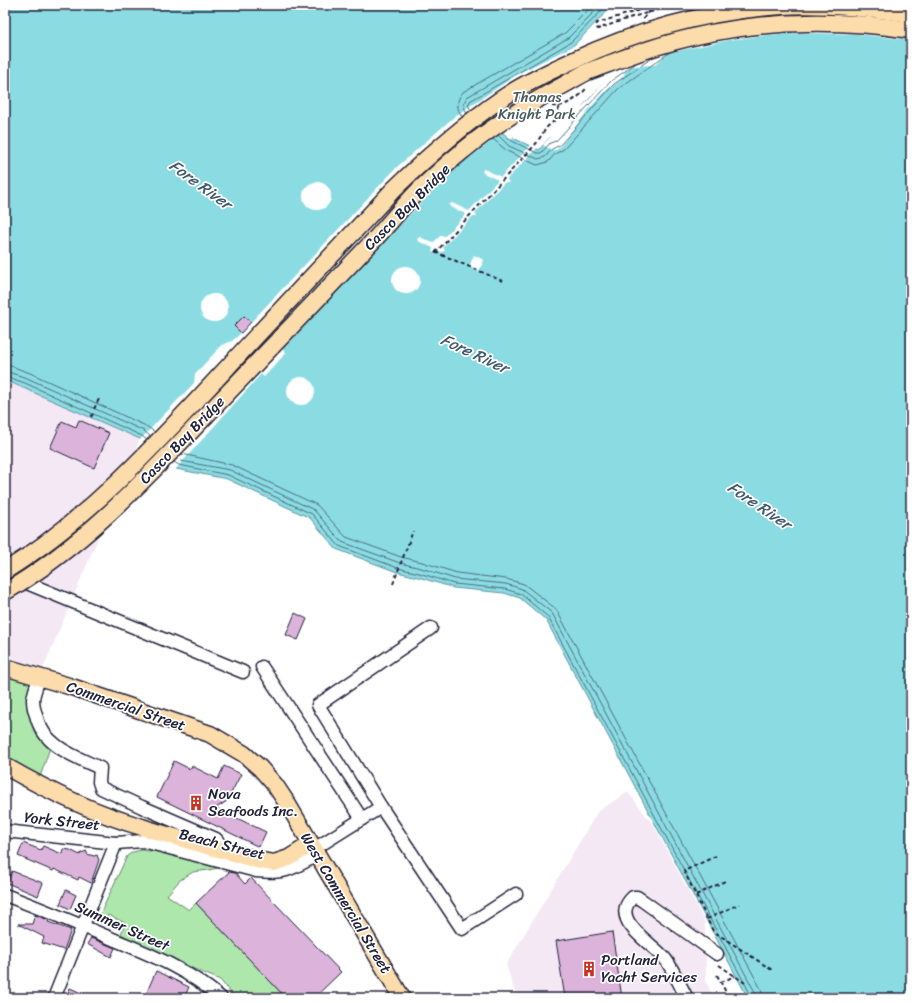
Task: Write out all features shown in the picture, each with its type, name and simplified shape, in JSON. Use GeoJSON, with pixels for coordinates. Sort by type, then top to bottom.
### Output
{"type":"FeatureCollection","features":[{"type":"Feature","properties":{"kind":"main road","name":"Casco Bay Bridge"},"geometry":{"type":"LineString","coordinates":[[5,572],[54,538],[82,516],[116,484],[394,189],[427,157],[457,132],[502,99],[544,74],[589,53],[636,35],[684,21],[733,11],[783,6],[832,6],[911,14]]}},
{"type":"Feature","properties":{"kind":"main road","name":"Casco Bay Bridge"},"geometry":{"type":"LineString","coordinates":[[5,592],[22,582],[71,546],[116,508],[375,239],[421,188],[465,149],[523,108],[588,72],[647,50],[696,36],[745,27],[808,23],[869,24],[911,30]]}},
{"type":"Feature","properties":{"kind":"main road","name":"Commercial Street"},"geometry":{"type":"LineString","coordinates":[[5,667],[72,687],[210,734],[244,754]]}},
{"type":"Feature","properties":{"kind":"main road","name":"West Commercial Street"},"geometry":{"type":"LineString","coordinates":[[244,754],[260,768],[275,785],[287,803],[402,998]]}},
{"type":"Feature","properties":{"kind":"main road"},"geometry":{"type":"LineString","coordinates":[[5,766],[40,785],[110,816],[142,828],[260,861],[274,863],[314,849]]}},
{"type":"Feature","properties":{"kind":"street"},"geometry":{"type":"LineString","coordinates":[[5,572],[243,672]]}},
{"type":"Feature","properties":{"kind":"street"},"geometry":{"type":"LineString","coordinates":[[431,628],[318,705],[380,807],[462,929],[516,894]]}},
{"type":"Feature","properties":{"kind":"street"},"geometry":{"type":"LineString","coordinates":[[262,667],[362,819]]}},
{"type":"Feature","properties":{"kind":"street"},"geometry":{"type":"LineString","coordinates":[[39,678],[33,699],[40,728],[45,736],[52,742],[73,755],[100,768],[99,782],[101,788],[216,839],[226,851]]}},
{"type":"Feature","properties":{"kind":"street","name":"Beach Street"},"geometry":{"type":"LineString","coordinates":[[116,843],[143,841],[256,871],[287,871],[314,849],[380,807]]}},
{"type":"Feature","properties":{"kind":"street","name":"York Street"},"geometry":{"type":"LineString","coordinates":[[5,831],[116,843]]}},
{"type":"Feature","properties":{"kind":"street"},"geometry":{"type":"LineString","coordinates":[[54,998],[116,843]]}},
{"type":"Feature","properties":{"kind":"street","name":"Summer Street"},"geometry":{"type":"LineString","coordinates":[[5,895],[82,926],[168,964],[196,979],[220,998]]}},
{"type":"Feature","properties":{"kind":"street"},"geometry":{"type":"LineString","coordinates":[[687,998],[666,959],[636,933],[628,921],[626,913],[628,902],[633,897],[637,897],[716,958]]}},
{"type":"Feature","properties":{"kind":"path"},"geometry":{"type":"LineString","coordinates":[[644,5],[637,12],[597,23],[596,27],[598,29],[632,17],[676,5]]}},
{"type":"Feature","properties":{"kind":"path"},"geometry":{"type":"LineString","coordinates":[[505,282],[435,252],[535,145],[547,127],[554,121],[560,106]]}},
{"type":"Feature","properties":{"kind":"path"},"geometry":{"type":"LineString","coordinates":[[94,409],[99,399]]}},
{"type":"Feature","properties":{"kind":"path"},"geometry":{"type":"LineString","coordinates":[[392,584],[412,531]]}},
{"type":"Feature","properties":{"kind":"path"},"geometry":{"type":"LineString","coordinates":[[716,856],[684,871],[707,919],[713,931],[772,970]]}},
{"type":"Feature","properties":{"kind":"path"},"geometry":{"type":"LineString","coordinates":[[696,895],[727,880]]}},
{"type":"Feature","properties":{"kind":"path"},"geometry":{"type":"LineString","coordinates":[[707,919],[739,904]]}},
{"type":"Feature","properties":{"kind":"path"},"geometry":{"type":"LineString","coordinates":[[716,958],[734,976],[745,983]]}},
{"type":"Feature","properties":{"kind":"path"},"geometry":{"type":"LineString","coordinates":[[717,974],[730,998]]}},
{"type":"Feature","properties":{"kind":"path"},"geometry":{"type":"LineString","coordinates":[[721,982],[734,976]]}},
{"type":"Feature","properties":{"kind":"shaded area"},"geometry":{"type":"Polygon","coordinates":[[[5,340],[24,387],[140,439],[39,678],[5,667],[5,340]]]}},
{"type":"Feature","properties":{"kind":"shaded area"},"geometry":{"type":"Polygon","coordinates":[[[628,792],[654,826],[705,922],[706,982],[714,998],[517,998],[506,965],[598,811],[628,792]]]}},
{"type":"Feature","properties":{"kind":"green space"},"geometry":{"type":"Polygon","coordinates":[[[5,667],[39,678],[33,699],[52,742],[40,777],[5,758],[5,667]]]}},
{"type":"Feature","properties":{"kind":"green space"},"geometry":{"type":"Polygon","coordinates":[[[141,850],[160,852],[222,867],[193,872],[180,880],[167,895],[189,910],[196,903],[286,998],[235,998],[220,980],[150,950],[121,934],[125,923],[108,915],[105,922],[98,919],[127,856],[133,852],[141,850]]]}},
{"type":"Feature","properties":{"kind":"water","name":"Fore River"},"geometry":{"type":"Polygon","coordinates":[[[5,5],[613,5],[574,45],[472,105],[513,135],[513,138],[539,150],[550,137],[553,139],[608,78],[712,5],[911,5],[911,998],[748,998],[546,620],[520,598],[504,593],[454,588],[397,572],[336,549],[310,518],[227,479],[176,469],[140,439],[5,380],[5,5]]]}},
{"type":"Feature","properties":{"kind":"pier"},"geometry":{"type":"Polygon","coordinates":[[[708,5],[911,5],[911,40],[856,34],[799,33],[729,40],[668,53],[655,65],[634,66],[627,69],[621,80],[607,90],[590,108],[559,148],[552,150],[543,145],[550,137],[549,136],[553,137],[573,114],[587,102],[611,73],[708,5]]]}},
{"type":"Feature","properties":{"kind":"pier"},"geometry":{"type":"Polygon","coordinates":[[[579,43],[575,47],[475,105],[514,134],[513,138],[507,137],[502,133],[460,165],[435,188],[283,349],[286,353],[264,377],[261,374],[175,470],[139,441],[194,383],[195,374],[222,345],[232,341],[241,333],[234,326],[244,316],[251,322],[397,167],[455,116],[521,72],[579,43]]]}},
{"type":"Feature","properties":{"kind":"pier"},"geometry":{"type":"Polygon","coordinates":[[[532,144],[538,147],[507,179],[509,183],[504,183],[475,213],[477,217],[472,217],[443,247],[445,251],[441,252],[436,249],[435,253],[432,252],[433,248],[418,241],[417,239],[420,237],[433,243],[441,235],[445,236],[466,214],[450,207],[449,205],[452,203],[469,211],[498,180],[483,173],[482,171],[484,169],[501,177],[532,144]]]}},
{"type":"Feature","properties":{"kind":"pier"},"geometry":{"type":"Polygon","coordinates":[[[317,182],[323,183],[327,186],[330,190],[330,202],[327,206],[323,209],[317,210],[311,209],[307,206],[304,202],[303,196],[304,190],[307,186],[311,183],[317,182]]]}},
{"type":"Feature","properties":{"kind":"pier"},"geometry":{"type":"Polygon","coordinates":[[[474,255],[484,260],[479,271],[469,267],[474,255]]]}},
{"type":"Feature","properties":{"kind":"pier"},"geometry":{"type":"Polygon","coordinates":[[[406,266],[412,267],[416,270],[419,274],[419,286],[416,290],[412,293],[406,294],[400,293],[396,290],[393,286],[392,280],[393,274],[396,270],[400,267],[406,266]]]}},
{"type":"Feature","properties":{"kind":"pier"},"geometry":{"type":"Polygon","coordinates":[[[214,294],[220,295],[224,298],[227,302],[227,314],[224,318],[220,321],[214,322],[208,321],[204,318],[201,314],[200,308],[201,302],[204,298],[208,295],[214,294]]]}},
{"type":"Feature","properties":{"kind":"pier"},"geometry":{"type":"Polygon","coordinates":[[[301,377],[307,378],[311,381],[314,385],[314,397],[311,401],[307,404],[301,405],[295,404],[291,401],[288,397],[287,391],[288,385],[291,381],[295,378],[301,377]]]}},
{"type":"Feature","properties":{"kind":"building"},"geometry":{"type":"Polygon","coordinates":[[[244,316],[251,322],[241,333],[234,326],[244,316]]]}},
{"type":"Feature","properties":{"kind":"building"},"geometry":{"type":"Polygon","coordinates":[[[79,420],[109,433],[94,468],[50,448],[62,421],[76,427],[79,420]]]}},
{"type":"Feature","properties":{"kind":"building"},"geometry":{"type":"Polygon","coordinates":[[[295,613],[307,619],[298,640],[286,635],[295,613]]]}},
{"type":"Feature","properties":{"kind":"building","name":"Nova Seafoods Inc."},"geometry":{"type":"Polygon","coordinates":[[[174,761],[190,769],[192,766],[218,779],[224,766],[241,774],[227,801],[216,808],[266,832],[259,847],[157,797],[174,761]]]}},
{"type":"Feature","properties":{"kind":"building"},"geometry":{"type":"Polygon","coordinates":[[[23,843],[41,850],[43,846],[62,854],[63,849],[70,850],[80,855],[81,853],[87,851],[87,854],[94,856],[97,855],[99,860],[91,883],[79,877],[78,880],[54,869],[53,871],[18,856],[23,843]]]}},
{"type":"Feature","properties":{"kind":"building"},"geometry":{"type":"Polygon","coordinates":[[[12,871],[43,883],[38,896],[7,883],[12,871]]]}},
{"type":"Feature","properties":{"kind":"building"},"geometry":{"type":"Polygon","coordinates":[[[229,872],[235,873],[245,884],[251,878],[341,972],[314,998],[286,998],[196,903],[229,872]]]}},
{"type":"Feature","properties":{"kind":"building"},"geometry":{"type":"Polygon","coordinates":[[[66,890],[76,895],[70,909],[60,904],[66,890]]]}},
{"type":"Feature","properties":{"kind":"building"},"geometry":{"type":"Polygon","coordinates":[[[35,915],[49,920],[48,922],[71,930],[64,950],[42,943],[44,937],[18,924],[32,924],[35,915]]]}},
{"type":"Feature","properties":{"kind":"building","name":"Portland Yacht Services"},"geometry":{"type":"Polygon","coordinates":[[[612,932],[622,998],[565,998],[556,941],[612,932]]]}},
{"type":"Feature","properties":{"kind":"building"},"geometry":{"type":"Polygon","coordinates":[[[91,938],[115,948],[111,957],[87,944],[91,938]]]}},
{"type":"Feature","properties":{"kind":"building"},"geometry":{"type":"Polygon","coordinates":[[[156,971],[189,987],[184,998],[154,998],[146,994],[156,971]]]}},
{"type":"Feature","properties":{"kind":"building"},"geometry":{"type":"Polygon","coordinates":[[[70,988],[93,998],[66,998],[70,988]]]}},
{"type":"Feature","properties":{"kind":"place","name":"Nova Seafoods Inc."},"geometry":{"type":"Point","coordinates":[196,803]}},
{"type":"Feature","properties":{"kind":"place","name":"Portland Yacht Services"},"geometry":{"type":"Point","coordinates":[589,969]}},
{"type":"Feature","properties":{"kind":"park label","name":"Thomas Knight Park"},"geometry":{"type":"Point","coordinates":[537,106]}}]}
